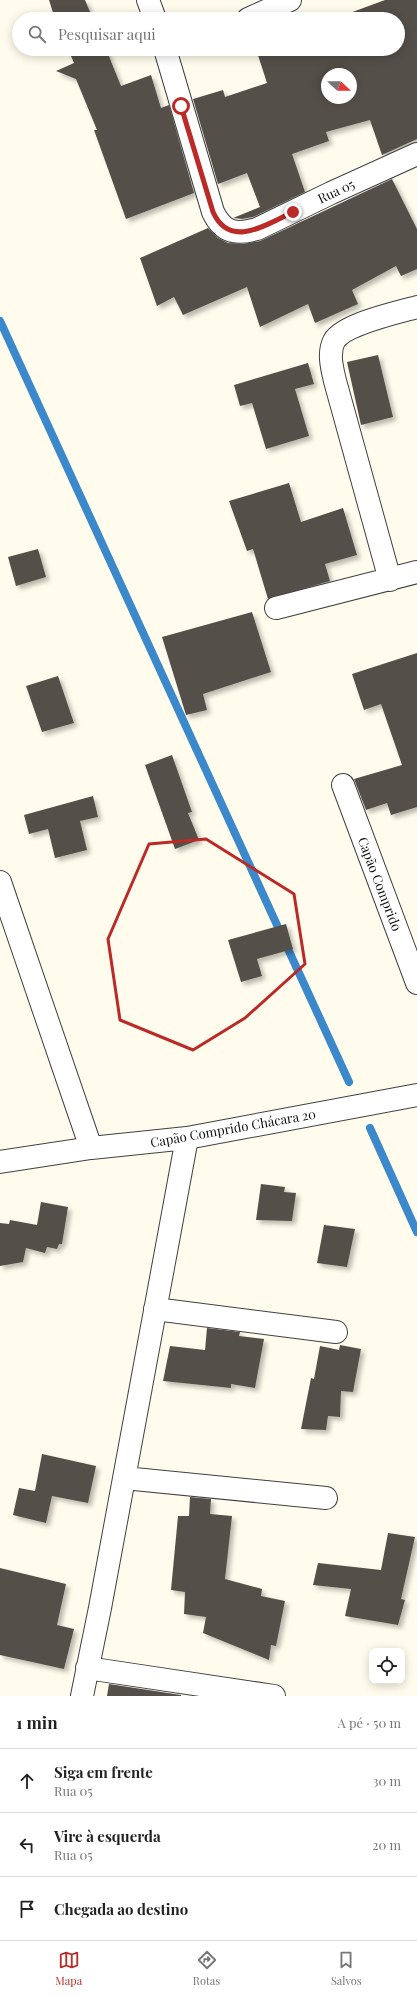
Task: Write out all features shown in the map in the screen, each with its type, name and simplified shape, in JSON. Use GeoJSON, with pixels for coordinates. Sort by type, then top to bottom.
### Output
{"type":"FeatureCollection","features":[{"type":"Feature","properties":{"kind":"street"},"geometry":{"type":"LineString","coordinates":[[148,0],[152,12]]}},
{"type":"Feature","properties":{"kind":"street"},"geometry":{"type":"LineString","coordinates":[[263,12],[290,0]]}},
{"type":"Feature","properties":{"kind":"street","name":"Rua 05"},"geometry":{"type":"LineString","coordinates":[[172,56],[213,212],[217,220],[224,228],[245,232],[257,229],[417,154]]}},
{"type":"Feature","properties":{"kind":"street"},"geometry":{"type":"LineString","coordinates":[[390,580],[335,381],[331,359],[334,341],[339,335],[370,320],[417,307]]}},
{"type":"Feature","properties":{"kind":"street"},"geometry":{"type":"LineString","coordinates":[[276,608],[417,572]]}},
{"type":"Feature","properties":{"kind":"street","name":"Capão Comprido"},"geometry":{"type":"LineString","coordinates":[[343,785],[417,983]]}},
{"type":"Feature","properties":{"kind":"street"},"geometry":{"type":"LineString","coordinates":[[0,882],[91,1148]]}},
{"type":"Feature","properties":{"kind":"street","name":"Capão Comprido Chácara 20"},"geometry":{"type":"LineString","coordinates":[[0,1162],[91,1148],[187,1138],[417,1095]]}},
{"type":"Feature","properties":{"kind":"street"},"geometry":{"type":"LineString","coordinates":[[82,1696],[187,1138]]}},
{"type":"Feature","properties":{"kind":"street"},"geometry":{"type":"LineString","coordinates":[[155,1308],[336,1332]]}},
{"type":"Feature","properties":{"kind":"street"},"geometry":{"type":"LineString","coordinates":[[124,1478],[326,1498]]}},
{"type":"Feature","properties":{"kind":"street"},"geometry":{"type":"LineString","coordinates":[[87,1668],[274,1696]]}},
{"type":"Feature","properties":{"kind":"highlighted area"},"geometry":{"type":"Polygon","coordinates":[[[206,839],[294,894],[305,964],[245,1018],[193,1050],[120,1020],[108,939],[149,844],[206,839]]]}},
{"type":"Feature","properties":{"kind":"building"},"geometry":{"type":"Polygon","coordinates":[[[49,0],[85,0],[90,12],[53,12],[49,0]]]}},
{"type":"Feature","properties":{"kind":"building"},"geometry":{"type":"Polygon","coordinates":[[[385,0],[417,0],[417,139],[382,155],[370,120],[326,132],[329,141],[292,154],[305,192],[253,217],[242,219],[233,218],[260,207],[247,173],[218,184],[193,99],[223,90],[225,97],[267,83],[258,56],[405,56],[405,12],[352,12],[385,0]]]}},
{"type":"Feature","properties":{"kind":"building"},"geometry":{"type":"Polygon","coordinates":[[[71,56],[109,56],[121,86],[151,75],[161,108],[169,105],[194,193],[126,219],[94,130],[97,130],[76,79],[56,71],[74,63],[71,56]]]}},
{"type":"Feature","properties":{"kind":"building"},"geometry":{"type":"Polygon","coordinates":[[[392,179],[417,229],[417,269],[401,276],[396,266],[352,290],[358,304],[315,323],[308,304],[260,327],[247,287],[183,315],[174,297],[157,306],[140,258],[208,228],[218,238],[228,243],[243,244],[260,241],[392,179]]]}},
{"type":"Feature","properties":{"kind":"building"},"geometry":{"type":"Polygon","coordinates":[[[378,355],[393,417],[361,425],[347,362],[378,355]]]}},
{"type":"Feature","properties":{"kind":"building"},"geometry":{"type":"Polygon","coordinates":[[[308,363],[314,384],[295,389],[309,436],[266,449],[252,403],[240,406],[234,385],[308,363]]]}},
{"type":"Feature","properties":{"kind":"building"},"geometry":{"type":"Polygon","coordinates":[[[289,483],[301,522],[343,508],[357,555],[325,564],[330,581],[268,599],[253,549],[247,551],[229,501],[289,483]]]}},
{"type":"Feature","properties":{"kind":"building"},"geometry":{"type":"Polygon","coordinates":[[[38,549],[46,577],[16,586],[8,557],[38,549]]]}},
{"type":"Feature","properties":{"kind":"building"},"geometry":{"type":"Polygon","coordinates":[[[252,612],[271,672],[203,694],[207,710],[186,715],[162,637],[252,612]]]}},
{"type":"Feature","properties":{"kind":"building"},"geometry":{"type":"Polygon","coordinates":[[[417,653],[417,807],[391,815],[387,803],[366,810],[354,779],[402,765],[381,704],[364,710],[352,674],[417,653]]]}},
{"type":"Feature","properties":{"kind":"building"},"geometry":{"type":"Polygon","coordinates":[[[58,676],[74,723],[42,732],[26,686],[58,676]]]}},
{"type":"Feature","properties":{"kind":"building"},"geometry":{"type":"Polygon","coordinates":[[[172,755],[192,812],[188,813],[199,840],[175,849],[145,765],[172,755]]]}},
{"type":"Feature","properties":{"kind":"building"},"geometry":{"type":"Polygon","coordinates":[[[93,796],[98,817],[80,821],[87,850],[55,858],[48,829],[29,834],[24,815],[93,796]]]}},
{"type":"Feature","properties":{"kind":"building"},"geometry":{"type":"Polygon","coordinates":[[[286,924],[293,949],[257,959],[262,976],[241,982],[228,940],[286,924]]]}},
{"type":"Feature","properties":{"kind":"building"},"geometry":{"type":"Polygon","coordinates":[[[261,1184],[285,1187],[284,1192],[296,1193],[292,1221],[256,1220],[261,1184]]]}},
{"type":"Feature","properties":{"kind":"building"},"geometry":{"type":"Polygon","coordinates":[[[41,1202],[68,1207],[62,1244],[59,1244],[57,1249],[47,1247],[45,1253],[26,1248],[23,1262],[0,1266],[0,1223],[9,1224],[10,1220],[37,1225],[41,1202]]]}},
{"type":"Feature","properties":{"kind":"building"},"geometry":{"type":"Polygon","coordinates":[[[324,1225],[355,1229],[347,1267],[317,1263],[324,1225]]]}},
{"type":"Feature","properties":{"kind":"building"},"geometry":{"type":"Polygon","coordinates":[[[207,1328],[240,1332],[239,1336],[264,1339],[255,1388],[231,1384],[231,1388],[163,1381],[170,1346],[205,1350],[207,1328]]]}},
{"type":"Feature","properties":{"kind":"building"},"geometry":{"type":"Polygon","coordinates":[[[340,1345],[361,1349],[353,1392],[341,1391],[340,1417],[328,1416],[326,1430],[301,1429],[311,1378],[314,1379],[320,1346],[339,1350],[340,1345]]]}},
{"type":"Feature","properties":{"kind":"building"},"geometry":{"type":"Polygon","coordinates":[[[42,1454],[96,1466],[88,1503],[52,1496],[46,1523],[13,1515],[19,1488],[35,1491],[42,1454]]]}},
{"type":"Feature","properties":{"kind":"building"},"geometry":{"type":"Polygon","coordinates":[[[190,1497],[211,1499],[210,1514],[232,1516],[225,1579],[262,1589],[261,1596],[285,1601],[276,1646],[271,1645],[269,1660],[203,1633],[206,1617],[184,1614],[185,1592],[171,1590],[178,1516],[189,1516],[190,1497]]]}},
{"type":"Feature","properties":{"kind":"building"},"geometry":{"type":"Polygon","coordinates":[[[388,1533],[415,1537],[401,1599],[405,1600],[398,1625],[345,1616],[351,1589],[313,1585],[318,1563],[381,1570],[388,1533]]]}},
{"type":"Feature","properties":{"kind":"building"},"geometry":{"type":"Polygon","coordinates":[[[0,1568],[66,1584],[57,1625],[74,1629],[64,1669],[0,1655],[0,1568]]]}},
{"type":"Feature","properties":{"kind":"building"},"geometry":{"type":"Polygon","coordinates":[[[109,1684],[181,1695],[181,1696],[107,1696],[109,1684]]]}},
{"type":"Feature","properties":{"kind":"waterway"},"geometry":{"type":"LineString","coordinates":[[0,321],[349,1082]]}},
{"type":"Feature","properties":{"kind":"waterway"},"geometry":{"type":"LineString","coordinates":[[370,1128],[417,1232]]}},
{"type":"Feature","properties":{"kind":"route"},"geometry":{"type":"LineString","coordinates":[[181,106],[213,212],[217,220],[224,228],[237,232],[245,232],[257,229],[293,212]]}}]}
